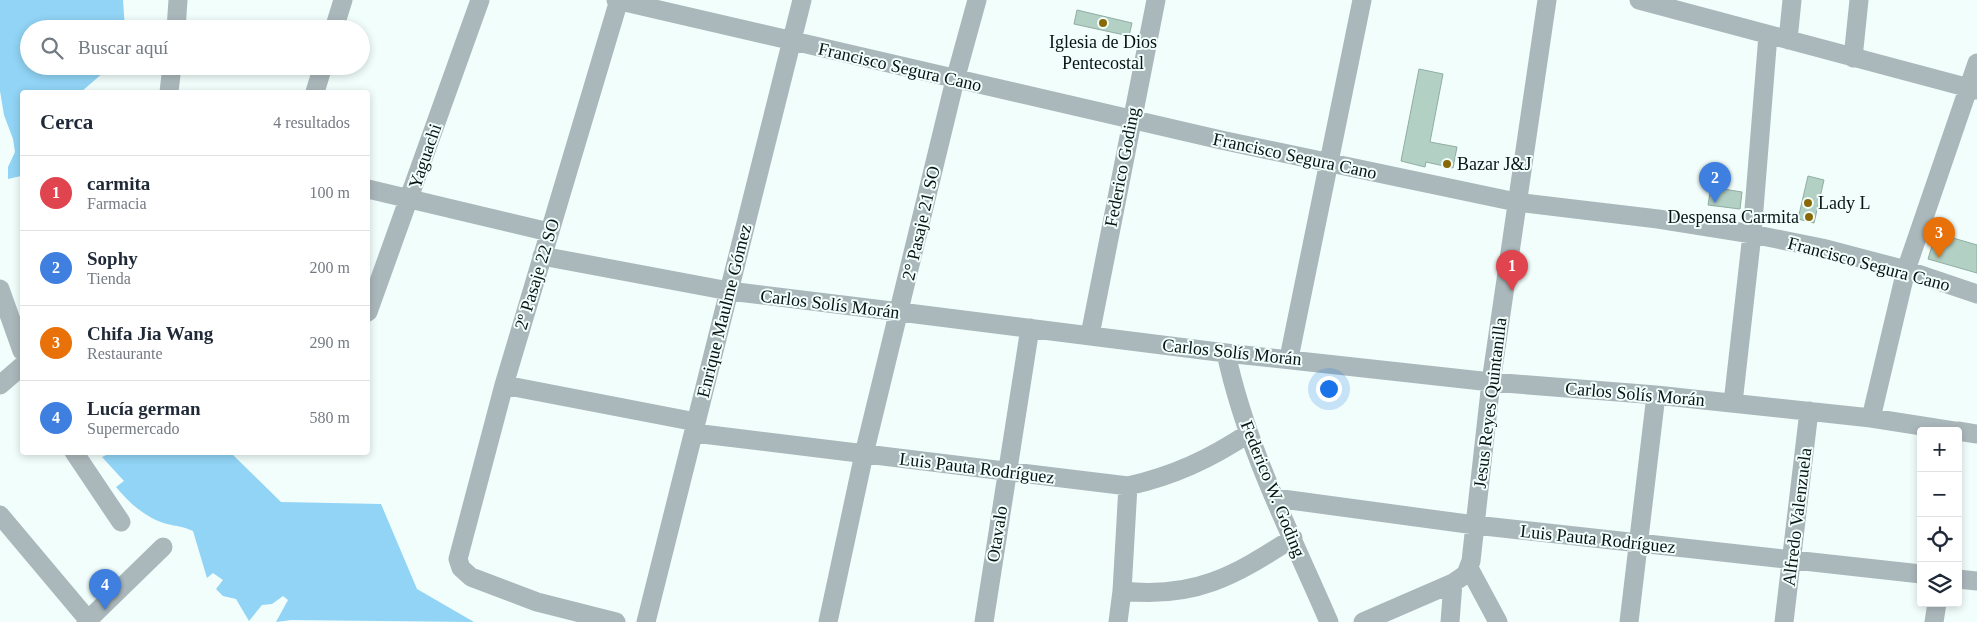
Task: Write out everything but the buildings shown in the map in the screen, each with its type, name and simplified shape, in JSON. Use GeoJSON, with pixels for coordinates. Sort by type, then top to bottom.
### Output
{"type":"FeatureCollection","features":[{"type":"Feature","properties":{"kind":"street"},"geometry":{"type":"LineString","coordinates":[[177,20],[178,0]]}},
{"type":"Feature","properties":{"kind":"street"},"geometry":{"type":"LineString","coordinates":[[337,20],[343,0]]}},
{"type":"Feature","properties":{"kind":"street","name":"Yaguachi"},"geometry":{"type":"LineString","coordinates":[[370,307],[410,200],[480,0]]}},
{"type":"Feature","properties":{"kind":"street","name":"Francisco Segura Cano"},"geometry":{"type":"LineString","coordinates":[[618,0],[955,80],[1328,163],[1516,202],[1658,219],[1752,234],[1822,248],[1906,270],[1977,294]]}},
{"type":"Feature","properties":{"kind":"street","name":"2º Pasaje 22 SO"},"geometry":{"type":"LineString","coordinates":[[616,622],[537,602],[471,577],[461,568],[458,559],[459,549],[504,385],[618,0]]}},
{"type":"Feature","properties":{"kind":"street","name":"Enrique Maulme Gómez"},"geometry":{"type":"LineString","coordinates":[[646,622],[802,0]]}},
{"type":"Feature","properties":{"kind":"street","name":"2° Pasaje 21 SO"},"geometry":{"type":"LineString","coordinates":[[828,622],[864,454],[955,80],[977,0]]}},
{"type":"Feature","properties":{"kind":"street","name":"Federico Goding"},"geometry":{"type":"LineString","coordinates":[[1090,335],[1131,119],[1156,0]]}},
{"type":"Feature","properties":{"kind":"street"},"geometry":{"type":"LineString","coordinates":[[1289,358],[1362,0]]}},
{"type":"Feature","properties":{"kind":"street","name":"Jesus Reyes Quintanilla"},"geometry":{"type":"LineString","coordinates":[[1469,568],[1516,202],[1547,0]]}},
{"type":"Feature","properties":{"kind":"street"},"geometry":{"type":"LineString","coordinates":[[1639,0],[1689,7],[1768,35],[1973,89]]}},
{"type":"Feature","properties":{"kind":"street"},"geometry":{"type":"LineString","coordinates":[[1788,40],[1792,0]]}},
{"type":"Feature","properties":{"kind":"street"},"geometry":{"type":"LineString","coordinates":[[1853,58],[1859,0]]}},
{"type":"Feature","properties":{"kind":"street"},"geometry":{"type":"LineString","coordinates":[[1733,403],[1752,234],[1768,35]]}},
{"type":"Feature","properties":{"kind":"street"},"geometry":{"type":"LineString","coordinates":[[1871,418],[1906,270],[1973,89],[1977,63]]}},
{"type":"Feature","properties":{"kind":"street"},"geometry":{"type":"LineString","coordinates":[[169,90],[171,75]]}},
{"type":"Feature","properties":{"kind":"street"},"geometry":{"type":"LineString","coordinates":[[315,90],[319,75]]}},
{"type":"Feature","properties":{"kind":"street"},"geometry":{"type":"LineString","coordinates":[[370,190],[549,232]]}},
{"type":"Feature","properties":{"kind":"street","name":"Carlos Solís Morán"},"geometry":{"type":"LineString","coordinates":[[542,256],[729,291],[1226,353],[1289,358],[1492,382],[1656,394],[1871,418],[1922,427]]}},
{"type":"Feature","properties":{"kind":"street"},"geometry":{"type":"LineString","coordinates":[[0,289],[20,345]]}},
{"type":"Feature","properties":{"kind":"street","name":"Otavalo"},"geometry":{"type":"LineString","coordinates":[[984,622],[1030,328]]}},
{"type":"Feature","properties":{"kind":"street","name":"Federico W. Goding"},"geometry":{"type":"LineString","coordinates":[[1226,353],[1235,392],[1249,433],[1329,622]]}},
{"type":"Feature","properties":{"kind":"street"},"geometry":{"type":"LineString","coordinates":[[0,385],[20,368]]}},
{"type":"Feature","properties":{"kind":"street","name":"Luis Pauta Rodríguez"},"geometry":{"type":"LineString","coordinates":[[504,385],[695,428],[864,454],[1006,473],[1128,486],[1160,479],[1186,469],[1217,454],[1249,433]]}},
{"type":"Feature","properties":{"kind":"street"},"geometry":{"type":"LineString","coordinates":[[1629,622],[1640,543],[1656,394]]}},
{"type":"Feature","properties":{"kind":"street","name":"Alfredo Valenzuela"},"geometry":{"type":"LineString","coordinates":[[1784,622],[1810,412]]}},
{"type":"Feature","properties":{"kind":"street"},"geometry":{"type":"LineString","coordinates":[[76,455],[121,522]]}},
{"type":"Feature","properties":{"kind":"street"},"geometry":{"type":"LineString","coordinates":[[1118,622],[1122,591],[1128,486]]}},
{"type":"Feature","properties":{"kind":"street","name":"Luis Pauta Rodríguez"},"geometry":{"type":"LineString","coordinates":[[1275,498],[1475,525],[1917,574]]}},
{"type":"Feature","properties":{"kind":"street"},"geometry":{"type":"LineString","coordinates":[[0,515],[88,621],[163,547]]}},
{"type":"Feature","properties":{"kind":"street"},"geometry":{"type":"LineString","coordinates":[[1122,591],[1149,594],[1214,583],[1245,569],[1293,538]]}},
{"type":"Feature","properties":{"kind":"street"},"geometry":{"type":"LineString","coordinates":[[1363,622],[1453,583],[1466,574],[1469,568]]}},
{"type":"Feature","properties":{"kind":"street"},"geometry":{"type":"LineString","coordinates":[[1469,568],[1498,622]]}},
{"type":"Feature","properties":{"kind":"street"},"geometry":{"type":"LineString","coordinates":[[1962,579],[1977,581]]}},
{"type":"Feature","properties":{"kind":"street"},"geometry":{"type":"LineString","coordinates":[[1450,622],[1453,583]]}},
{"type":"Feature","properties":{"kind":"street"},"geometry":{"type":"LineString","coordinates":[[1934,622],[1936,607]]}},
{"type":"Feature","properties":{"kind":"water"},"geometry":{"type":"Polygon","coordinates":[[[0,0],[123,0],[124,20],[20,20],[20,75],[101,75],[83,90],[20,90],[20,176],[8,179],[8,167],[15,152],[13,139],[4,115],[0,91],[0,0]]]}},
{"type":"Feature","properties":{"kind":"water"},"geometry":{"type":"Polygon","coordinates":[[[106,455],[233,455],[281,502],[381,504],[417,589],[474,622],[291,620],[276,622],[288,600],[283,596],[272,604],[262,605],[249,621],[236,599],[223,596],[216,589],[223,580],[213,573],[207,578],[193,531],[152,518],[133,505],[116,487],[124,481],[102,457],[106,455]]]}},
{"type":"Feature","properties":{"kind":"place","name":"Iglesia de Dios Pentecostal"},"geometry":{"type":"Point","coordinates":[1103,23]}},
{"type":"Feature","properties":{"kind":"place","name":"Bazar J&J"},"geometry":{"type":"Point","coordinates":[1447,164]}},
{"type":"Feature","properties":{"kind":"place","name":"Sophy"},"geometry":{"type":"Point","coordinates":[1715,203]}},
{"type":"Feature","properties":{"kind":"place","name":"Lady L"},"geometry":{"type":"Point","coordinates":[1808,203]}},
{"type":"Feature","properties":{"kind":"place","name":"Despensa Carmita"},"geometry":{"type":"Point","coordinates":[1809,217]}},
{"type":"Feature","properties":{"kind":"place","name":"Chifa Jia Wang"},"geometry":{"type":"Point","coordinates":[1939,258]}},
{"type":"Feature","properties":{"kind":"place","name":"carmita"},"geometry":{"type":"Point","coordinates":[1512,291]}},
{"type":"Feature","properties":{"kind":"place","name":"Lucía german"},"geometry":{"type":"Point","coordinates":[105,610]}}]}
